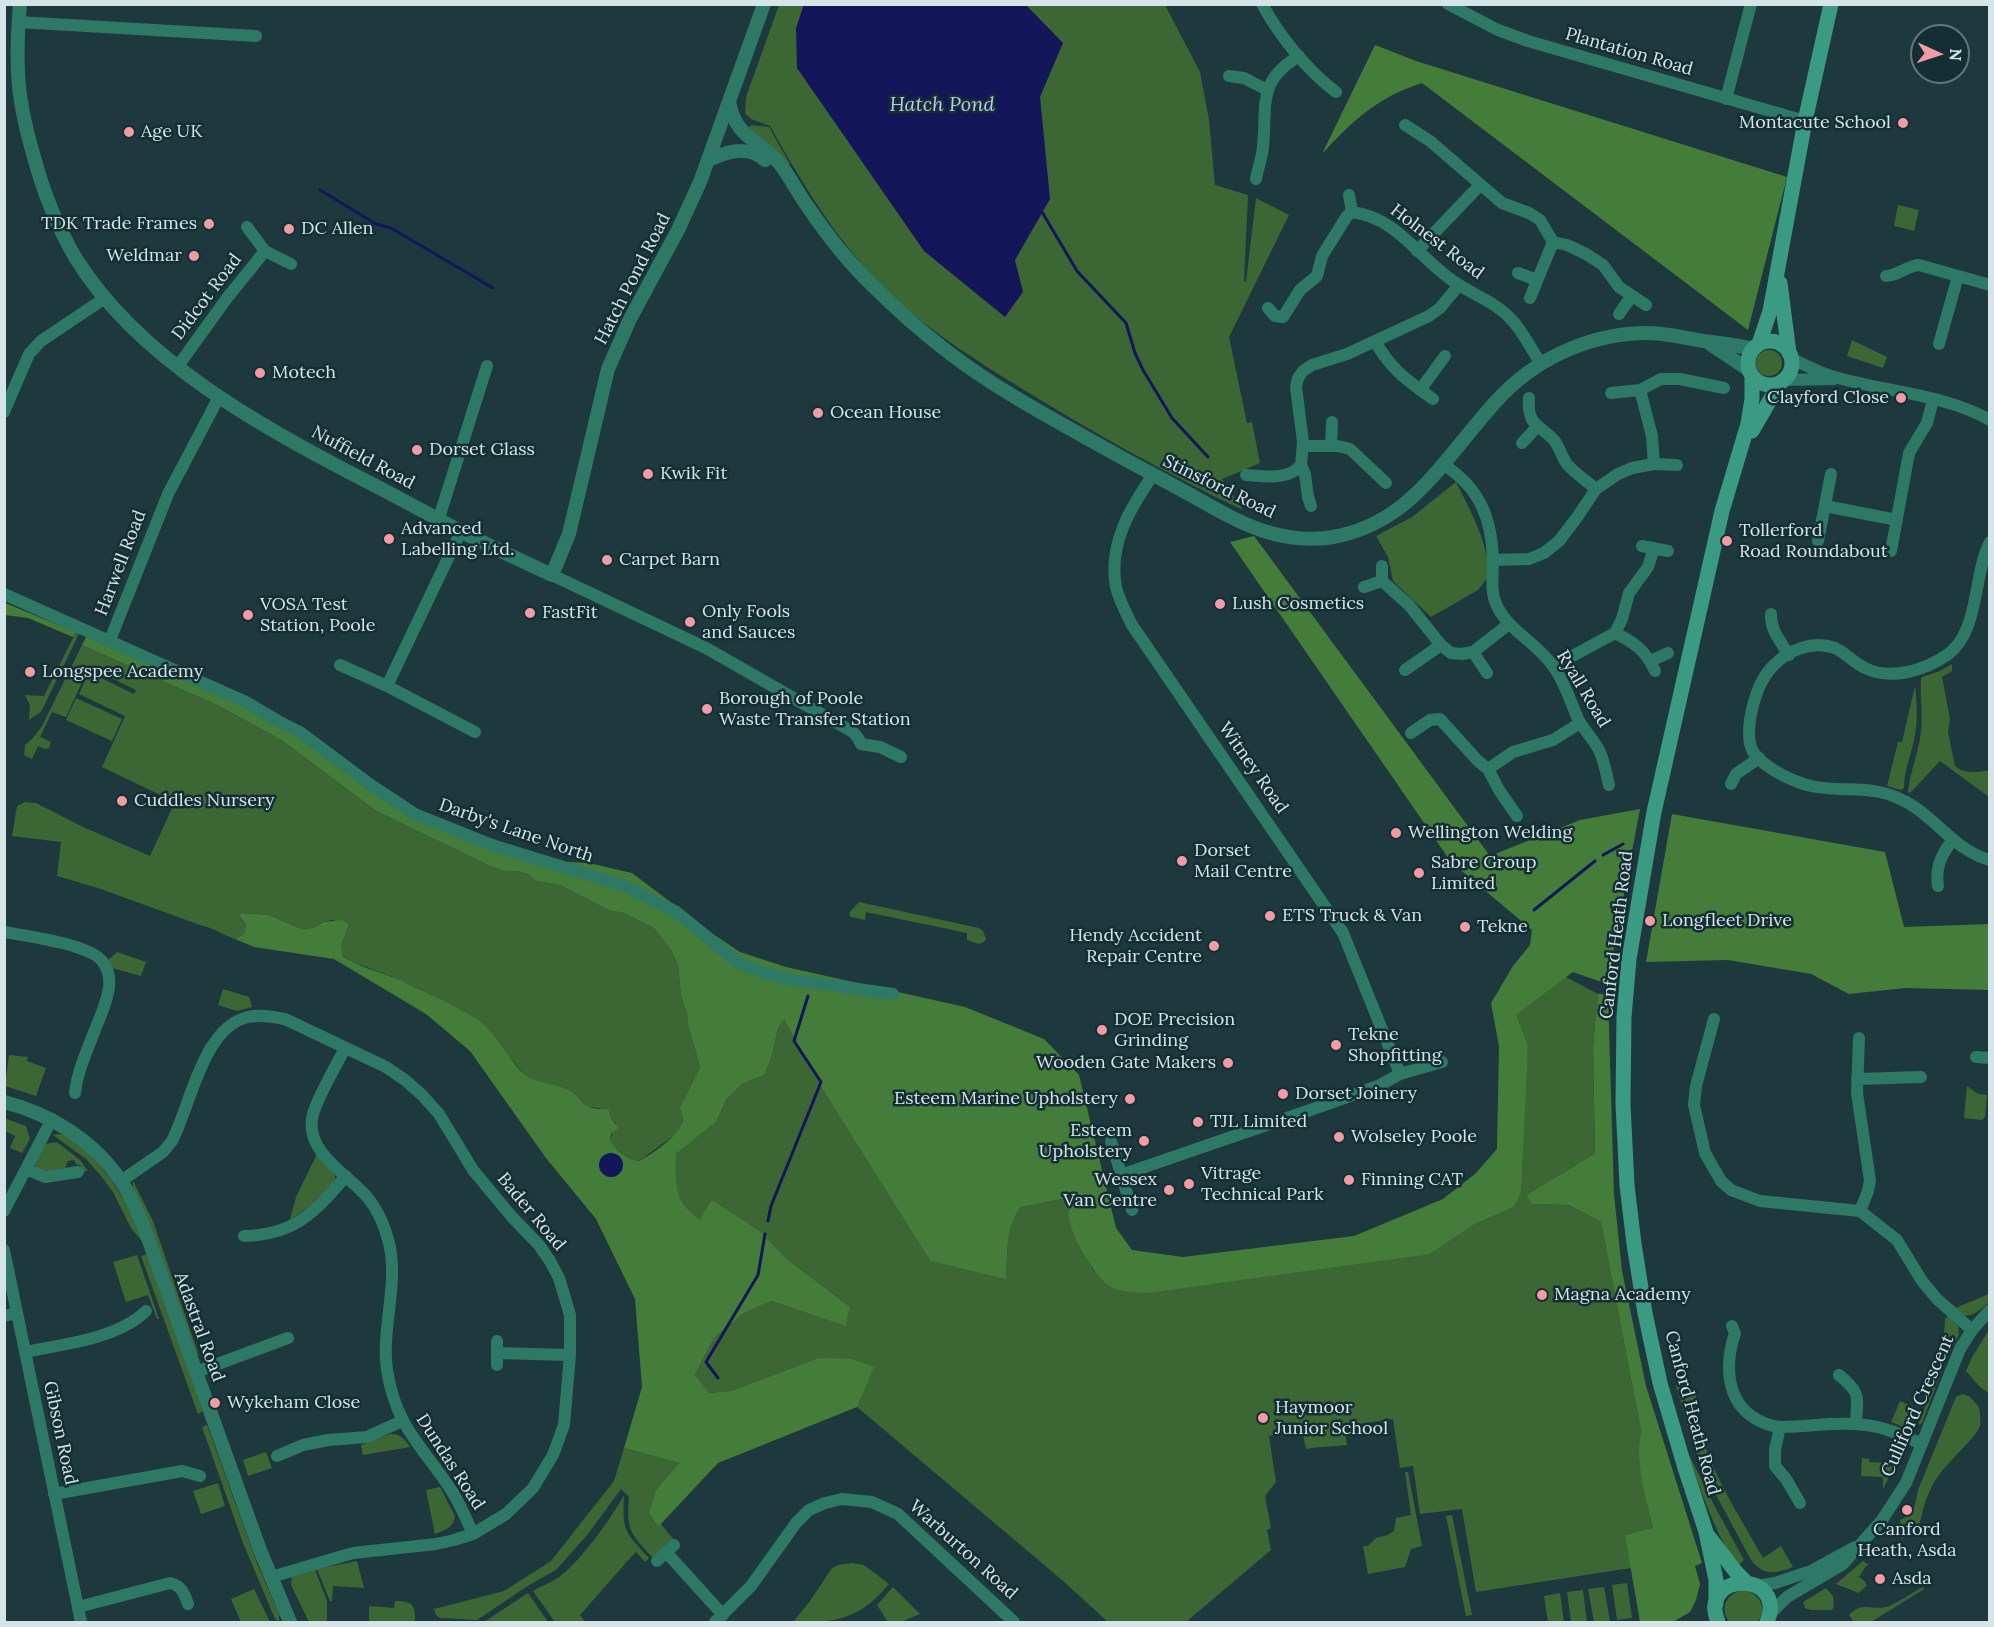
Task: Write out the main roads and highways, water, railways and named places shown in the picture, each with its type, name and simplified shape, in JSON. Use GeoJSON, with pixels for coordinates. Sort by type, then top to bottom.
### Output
{"type":"FeatureCollection","features":[{"type":"Feature","properties":{"kind":"main road"},"geometry":{"type":"LineString","coordinates":[[1779,253],[1790,370],[1782,381],[1767,385],[1756,381],[1750,373],[1748,359],[1756,346],[1770,311],[1779,253],[1804,121],[1832,4]]}},
{"type":"Feature","properties":{"kind":"main road"},"geometry":{"type":"LineString","coordinates":[[1756,346],[1772,342],[1779,344],[1790,355]]}},
{"type":"Feature","properties":{"kind":"main road","name":"Canford Heath Road"},"geometry":{"type":"LineString","coordinates":[[1714,1614],[1716,1580],[1706,1532],[1684,1468],[1660,1383],[1645,1313],[1634,1244],[1627,1185],[1623,1104],[1624,1017],[1629,959],[1654,812],[1722,511],[1741,453],[1750,414],[1750,373]]}},
{"type":"Feature","properties":{"kind":"main road","name":"Canford Heath Road"},"geometry":{"type":"LineString","coordinates":[[1741,453],[1782,381]]}},
{"type":"Feature","properties":{"kind":"main road","name":"Canford Heath Road"},"geometry":{"type":"LineString","coordinates":[[1706,1532],[1736,1572],[1767,1597],[1769,1619]]}},
{"type":"Feature","properties":{"kind":"main road"},"geometry":{"type":"LineString","coordinates":[[1714,1614],[1722,1592],[1728,1587],[1737,1583],[1751,1584]]}},
{"type":"Feature","properties":{"kind":"water","name":"Hatch Pond"},"geometry":{"type":"Polygon","coordinates":[[[804,4],[1026,5],[1063,43],[1040,97],[1050,199],[1015,260],[1023,292],[1005,317],[924,251],[797,68],[796,28],[804,4]]]}},
{"type":"Feature","properties":{"kind":"water"},"geometry":{"type":"Polygon","coordinates":[[[611,1153],[619,1157],[623,1165],[619,1173],[611,1177],[603,1173],[599,1165],[603,1157],[611,1153]]]}},
{"type":"Feature","properties":{"kind":"waterway"},"geometry":{"type":"LineString","coordinates":[[320,190],[376,224],[391,228],[493,288]]}},
{"type":"Feature","properties":{"kind":"waterway"},"geometry":{"type":"LineString","coordinates":[[1042,212],[1077,271],[1126,323],[1143,370],[1172,418],[1208,457]]}},
{"type":"Feature","properties":{"kind":"waterway"},"geometry":{"type":"LineString","coordinates":[[1603,855],[1623,844]]}},
{"type":"Feature","properties":{"kind":"waterway"},"geometry":{"type":"LineString","coordinates":[[1534,910],[1595,861]]}},
{"type":"Feature","properties":{"kind":"waterway"},"geometry":{"type":"LineString","coordinates":[[768,1221],[771,1206],[821,1082],[794,1041],[808,996]]}},
{"type":"Feature","properties":{"kind":"waterway"},"geometry":{"type":"LineString","coordinates":[[718,1378],[706,1362],[758,1275],[765,1234]]}},
{"type":"Feature","properties":{"kind":"place","name":"Montacute School"},"geometry":{"type":"Point","coordinates":[1903,123]}},
{"type":"Feature","properties":{"kind":"place","name":"Age UK"},"geometry":{"type":"Point","coordinates":[129,132]}},
{"type":"Feature","properties":{"kind":"place","name":"TDK Trade Frames"},"geometry":{"type":"Point","coordinates":[209,224]}},
{"type":"Feature","properties":{"kind":"place","name":"DC Allen"},"geometry":{"type":"Point","coordinates":[289,229]}},
{"type":"Feature","properties":{"kind":"place","name":"Weldmar"},"geometry":{"type":"Point","coordinates":[194,256]}},
{"type":"Feature","properties":{"kind":"place","name":"Motech"},"geometry":{"type":"Point","coordinates":[260,373]}},
{"type":"Feature","properties":{"kind":"place","name":"Clayford Close"},"geometry":{"type":"Point","coordinates":[1901,398]}},
{"type":"Feature","properties":{"kind":"place","name":"Ocean House"},"geometry":{"type":"Point","coordinates":[818,413]}},
{"type":"Feature","properties":{"kind":"place","name":"Dorset Glass"},"geometry":{"type":"Point","coordinates":[417,450]}},
{"type":"Feature","properties":{"kind":"place","name":"Kwik Fit"},"geometry":{"type":"Point","coordinates":[648,474]}},
{"type":"Feature","properties":{"kind":"place","name":"Advanced Labelling Ltd."},"geometry":{"type":"Point","coordinates":[389,539]}},
{"type":"Feature","properties":{"kind":"place","name":"Tollerford Road Roundabout"},"geometry":{"type":"Point","coordinates":[1727,541]}},
{"type":"Feature","properties":{"kind":"place","name":"Carpet Barn"},"geometry":{"type":"Point","coordinates":[607,560]}},
{"type":"Feature","properties":{"kind":"place","name":"Lush Cosmetics"},"geometry":{"type":"Point","coordinates":[1220,604]}},
{"type":"Feature","properties":{"kind":"place","name":"FastFit"},"geometry":{"type":"Point","coordinates":[530,613]}},
{"type":"Feature","properties":{"kind":"place","name":"VOSA Test Station, Poole"},"geometry":{"type":"Point","coordinates":[248,615]}},
{"type":"Feature","properties":{"kind":"place","name":"Only Fools and Sauces"},"geometry":{"type":"Point","coordinates":[690,622]}},
{"type":"Feature","properties":{"kind":"place","name":"Longspee Academy"},"geometry":{"type":"Point","coordinates":[30,672]}},
{"type":"Feature","properties":{"kind":"place","name":"Borough of Poole Waste Transfer Station"},"geometry":{"type":"Point","coordinates":[707,709]}},
{"type":"Feature","properties":{"kind":"place","name":"Cuddles Nursery"},"geometry":{"type":"Point","coordinates":[122,801]}},
{"type":"Feature","properties":{"kind":"place","name":"Wellington Welding"},"geometry":{"type":"Point","coordinates":[1396,833]}},
{"type":"Feature","properties":{"kind":"place","name":"Dorset Mail Centre"},"geometry":{"type":"Point","coordinates":[1182,861]}},
{"type":"Feature","properties":{"kind":"place","name":"Sabre Group Limited"},"geometry":{"type":"Point","coordinates":[1419,873]}},
{"type":"Feature","properties":{"kind":"place","name":"ETS Truck & Van"},"geometry":{"type":"Point","coordinates":[1270,916]}},
{"type":"Feature","properties":{"kind":"place","name":"Longfleet Drive"},"geometry":{"type":"Point","coordinates":[1650,921]}},
{"type":"Feature","properties":{"kind":"place","name":"Tekne"},"geometry":{"type":"Point","coordinates":[1465,927]}},
{"type":"Feature","properties":{"kind":"place","name":"Hendy Accident Repair Centre"},"geometry":{"type":"Point","coordinates":[1214,946]}},
{"type":"Feature","properties":{"kind":"place","name":"DOE Precision Grinding"},"geometry":{"type":"Point","coordinates":[1102,1030]}},
{"type":"Feature","properties":{"kind":"place","name":"Tekne Shopfitting"},"geometry":{"type":"Point","coordinates":[1336,1045]}},
{"type":"Feature","properties":{"kind":"place","name":"Wooden Gate Makers"},"geometry":{"type":"Point","coordinates":[1228,1063]}},
{"type":"Feature","properties":{"kind":"place","name":"Dorset Joinery"},"geometry":{"type":"Point","coordinates":[1283,1094]}},
{"type":"Feature","properties":{"kind":"place","name":"Esteem Marine Upholstery"},"geometry":{"type":"Point","coordinates":[1130,1099]}},
{"type":"Feature","properties":{"kind":"place","name":"TJL Limited"},"geometry":{"type":"Point","coordinates":[1198,1122]}},
{"type":"Feature","properties":{"kind":"place","name":"Wolseley Poole"},"geometry":{"type":"Point","coordinates":[1339,1137]}},
{"type":"Feature","properties":{"kind":"place","name":"Esteem Upholstery"},"geometry":{"type":"Point","coordinates":[1144,1141]}},
{"type":"Feature","properties":{"kind":"place","name":"Finning CAT"},"geometry":{"type":"Point","coordinates":[1349,1180]}},
{"type":"Feature","properties":{"kind":"place","name":"Vitrage Technical Park"},"geometry":{"type":"Point","coordinates":[1189,1184]}},
{"type":"Feature","properties":{"kind":"place","name":"Wessex Van Centre"},"geometry":{"type":"Point","coordinates":[1169,1190]}},
{"type":"Feature","properties":{"kind":"place","name":"Magna Academy"},"geometry":{"type":"Point","coordinates":[1542,1295]}},
{"type":"Feature","properties":{"kind":"place","name":"Wykeham Close"},"geometry":{"type":"Point","coordinates":[215,1403]}},
{"type":"Feature","properties":{"kind":"place","name":"Haymoor Junior School"},"geometry":{"type":"Point","coordinates":[1263,1418]}},
{"type":"Feature","properties":{"kind":"place","name":"Canford Heath, Asda"},"geometry":{"type":"Point","coordinates":[1907,1510]}},
{"type":"Feature","properties":{"kind":"place","name":"Asda"},"geometry":{"type":"Point","coordinates":[1880,1579]}}]}
